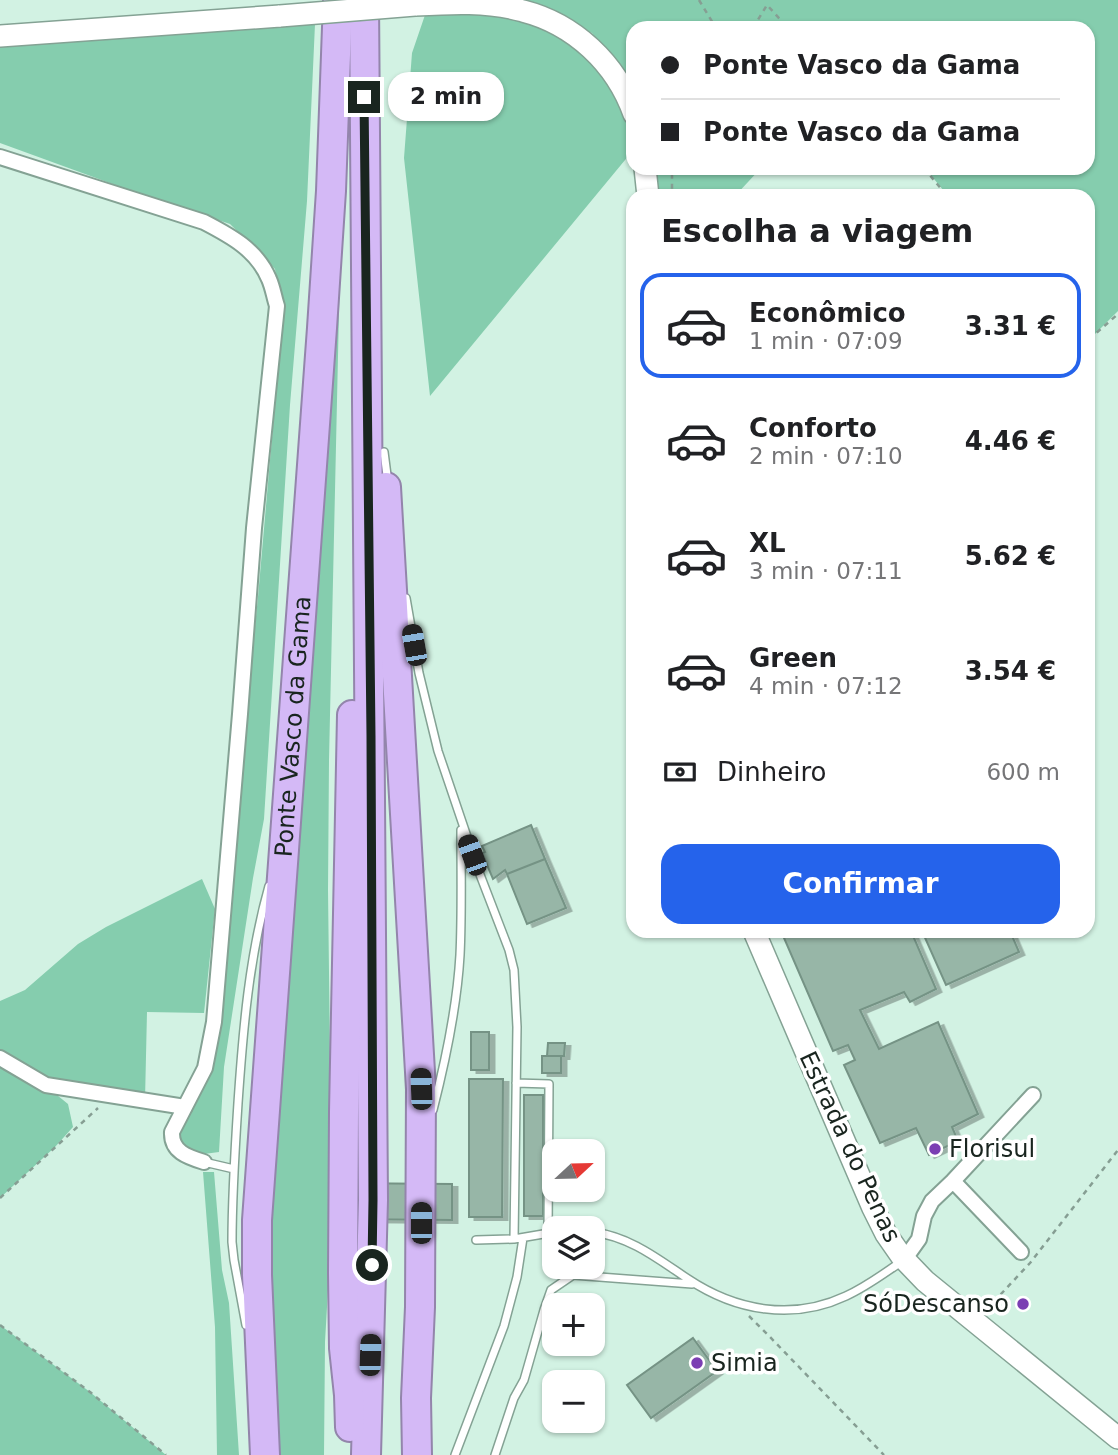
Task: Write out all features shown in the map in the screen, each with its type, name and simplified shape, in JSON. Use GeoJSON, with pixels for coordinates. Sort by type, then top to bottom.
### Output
{"type":"FeatureCollection","features":[{"type":"Feature","properties":{"kind":"highway","name":"Ponte Vasco da Gama"},"geometry":{"type":"LineString","coordinates":[[265,1455],[257,1220],[326,267],[338,0]]}},
{"type":"Feature","properties":{"kind":"highway"},"geometry":{"type":"LineString","coordinates":[[363,0],[373,1200],[366,1455]]}},
{"type":"Feature","properties":{"kind":"highway"},"geometry":{"type":"LineString","coordinates":[[364,121],[418,1040],[421,1154],[417,1455]]}},
{"type":"Feature","properties":{"kind":"highway"},"geometry":{"type":"LineString","coordinates":[[350,1455],[344,1333],[344,1112],[364,121]]}},
{"type":"Feature","properties":{"kind":"street"},"geometry":{"type":"LineString","coordinates":[[0,36],[415,5],[492,5],[522,10],[572,33],[610,68],[626,95]]}},
{"type":"Feature","properties":{"kind":"street"},"geometry":{"type":"LineString","coordinates":[[0,157],[204,222],[235,238],[254,256],[269,278],[277,306],[254,528],[214,1022],[205,1068],[174,1127],[172,1139],[179,1152],[204,1162]]}},
{"type":"Feature","properties":{"kind":"street","name":"Estrada do Penas"},"geometry":{"type":"LineString","coordinates":[[757,938],[873,1208],[886,1234],[904,1260],[926,1282],[1118,1438]]}},
{"type":"Feature","properties":{"kind":"street"},"geometry":{"type":"LineString","coordinates":[[0,1058],[46,1085],[185,1107]]}},
{"type":"Feature","properties":{"kind":"street"},"geometry":{"type":"LineString","coordinates":[[904,1260],[919,1239],[924,1216],[932,1201],[1033,1095]]}},
{"type":"Feature","properties":{"kind":"street"},"geometry":{"type":"LineString","coordinates":[[953,1181],[1021,1252]]}},
{"type":"Feature","properties":{"kind":"lane"},"geometry":{"type":"LineString","coordinates":[[384,452],[398,550]]}},
{"type":"Feature","properties":{"kind":"lane"},"geometry":{"type":"LineString","coordinates":[[404,589],[430,724],[461,823],[513,963],[516,986],[514,1239]]}},
{"type":"Feature","properties":{"kind":"lane"},"geometry":{"type":"LineString","coordinates":[[274,868],[286,821]]}},
{"type":"Feature","properties":{"kind":"lane"},"geometry":{"type":"LineString","coordinates":[[421,1154],[445,1063],[457,985],[461,928],[461,823]]}},
{"type":"Feature","properties":{"kind":"lane"},"geometry":{"type":"LineString","coordinates":[[465,834],[475,830]]}},
{"type":"Feature","properties":{"kind":"lane"},"geometry":{"type":"LineString","coordinates":[[248,1334],[233,1252],[234,1169],[245,1008],[270,880]]}},
{"type":"Feature","properties":{"kind":"lane"},"geometry":{"type":"LineString","coordinates":[[516,1083],[549,1084],[551,1216]]}},
{"type":"Feature","properties":{"kind":"lane"},"geometry":{"type":"LineString","coordinates":[[204,1162],[234,1169]]}},
{"type":"Feature","properties":{"kind":"lane"},"geometry":{"type":"LineString","coordinates":[[605,1234],[638,1246],[696,1284],[734,1302],[777,1311],[820,1305],[852,1293],[904,1260]]}},
{"type":"Feature","properties":{"kind":"lane"},"geometry":{"type":"LineString","coordinates":[[476,1240],[542,1235]]}},
{"type":"Feature","properties":{"kind":"lane"},"geometry":{"type":"LineString","coordinates":[[455,1455],[504,1326],[517,1277],[523,1238]]}},
{"type":"Feature","properties":{"kind":"lane"},"geometry":{"type":"LineString","coordinates":[[495,1455],[514,1398],[524,1380],[551,1290],[573,1275],[696,1284]]}},
{"type":"Feature","properties":{"kind":"lane"},"geometry":{"type":"LineString","coordinates":[[253,1360],[262,1411]]}},
{"type":"Feature","properties":{"kind":"path"},"geometry":{"type":"LineString","coordinates":[[699,0],[712,21]]}},
{"type":"Feature","properties":{"kind":"path"},"geometry":{"type":"LineString","coordinates":[[757,21],[768,2],[783,21]]}},
{"type":"Feature","properties":{"kind":"path"},"geometry":{"type":"LineString","coordinates":[[930,175],[941,189]]}},
{"type":"Feature","properties":{"kind":"path"},"geometry":{"type":"LineString","coordinates":[[1095,334],[1118,314]]}},
{"type":"Feature","properties":{"kind":"path"},"geometry":{"type":"LineString","coordinates":[[0,1198],[111,1095]]}},
{"type":"Feature","properties":{"kind":"path"},"geometry":{"type":"LineString","coordinates":[[975,1321],[1030,1263],[1118,1150]]}},
{"type":"Feature","properties":{"kind":"path"},"geometry":{"type":"LineString","coordinates":[[734,1302],[884,1455]]}},
{"type":"Feature","properties":{"kind":"path"},"geometry":{"type":"LineString","coordinates":[[0,1325],[90,1392],[166,1455]]}},
{"type":"Feature","properties":{"kind":"green space"},"geometry":{"type":"Polygon","coordinates":[[[516,0],[1118,0],[1118,311],[1095,334],[1095,189],[942,189],[931,175],[1095,175],[1095,21],[626,21],[626,82],[592,33],[516,0]]]}},
{"type":"Feature","properties":{"kind":"green space"},"geometry":{"type":"Polygon","coordinates":[[[488,14],[541,26],[594,60],[626,109],[626,159],[430,396],[404,158],[412,53],[425,15],[488,14]]]}},
{"type":"Feature","properties":{"kind":"green space"},"geometry":{"type":"Polygon","coordinates":[[[280,16],[282,27],[315,24],[307,201],[290,405],[264,819],[224,1067],[219,1152],[187,1153],[177,1138],[209,1071],[258,597],[282,324],[275,269],[230,224],[0,143],[0,40],[280,16]]]}},
{"type":"Feature","properties":{"kind":"green space"},"geometry":{"type":"Polygon","coordinates":[[[656,175],[754,175],[742,189],[658,189],[656,175]]]}},
{"type":"Feature","properties":{"kind":"green space"},"geometry":{"type":"Polygon","coordinates":[[[336,256],[340,266],[328,890],[332,1219],[325,1342],[324,1455],[273,1455],[264,1285],[336,256]]]}},
{"type":"Feature","properties":{"kind":"green space"},"geometry":{"type":"Polygon","coordinates":[[[202,879],[215,909],[204,1013],[147,1012],[145,1100],[47,1087],[68,1104],[73,1127],[0,1198],[0,1001],[25,990],[78,944],[106,927],[202,879]]]}},
{"type":"Feature","properties":{"kind":"green space"},"geometry":{"type":"Polygon","coordinates":[[[203,1172],[214,1172],[222,1270],[229,1303],[239,1455],[217,1455],[215,1327],[203,1172]]]}},
{"type":"Feature","properties":{"kind":"green space"},"geometry":{"type":"Polygon","coordinates":[[[0,1325],[90,1392],[166,1455],[0,1455],[0,1325]]]}},
{"type":"Feature","properties":{"kind":"building"},"geometry":{"type":"Polygon","coordinates":[[[531,825],[545,859],[507,874],[505,870],[493,879],[482,853],[485,852],[482,846],[531,825]]]}},
{"type":"Feature","properties":{"kind":"building"},"geometry":{"type":"Polygon","coordinates":[[[545,859],[566,908],[527,924],[507,874],[545,859]]]}},
{"type":"Feature","properties":{"kind":"building"},"geometry":{"type":"Polygon","coordinates":[[[784,938],[914,938],[936,989],[910,1002],[904,992],[860,1010],[879,1049],[938,1022],[978,1114],[952,1127],[958,1141],[929,1155],[916,1128],[880,1143],[844,1065],[855,1060],[848,1045],[833,1051],[784,938]]]}},
{"type":"Feature","properties":{"kind":"building"},"geometry":{"type":"Polygon","coordinates":[[[925,938],[1013,938],[1019,952],[946,985],[925,938]]]}},
{"type":"Feature","properties":{"kind":"building"},"geometry":{"type":"Polygon","coordinates":[[[471,1032],[489,1032],[489,1070],[471,1070],[471,1032]]]}},
{"type":"Feature","properties":{"kind":"building"},"geometry":{"type":"Polygon","coordinates":[[[548,1043],[565,1043],[564,1056],[547,1056],[548,1043]]]}},
{"type":"Feature","properties":{"kind":"building"},"geometry":{"type":"Polygon","coordinates":[[[542,1056],[561,1056],[561,1073],[542,1073],[542,1056]]]}},
{"type":"Feature","properties":{"kind":"building"},"geometry":{"type":"Polygon","coordinates":[[[469,1079],[503,1079],[502,1217],[469,1217],[469,1079]]]}},
{"type":"Feature","properties":{"kind":"building"},"geometry":{"type":"Polygon","coordinates":[[[524,1095],[543,1095],[543,1216],[524,1216],[524,1095]]]}},
{"type":"Feature","properties":{"kind":"building"},"geometry":{"type":"Polygon","coordinates":[[[332,1183],[452,1184],[452,1220],[332,1219],[332,1183]]]}},
{"type":"Feature","properties":{"kind":"building"},"geometry":{"type":"Polygon","coordinates":[[[693,1338],[717,1371],[651,1418],[627,1385],[693,1338]]]}},
{"type":"Feature","properties":{"kind":"place","name":"Florisul"},"geometry":{"type":"Point","coordinates":[935,1149]}},
{"type":"Feature","properties":{"kind":"place","name":"SóDescanso"},"geometry":{"type":"Point","coordinates":[1023,1304]}},
{"type":"Feature","properties":{"kind":"place","name":"Simia"},"geometry":{"type":"Point","coordinates":[697,1363]}},
{"type":"Feature","properties":{"kind":"route"},"geometry":{"type":"LineString","coordinates":[[364,97],[371,736],[372,1265]]}}]}
